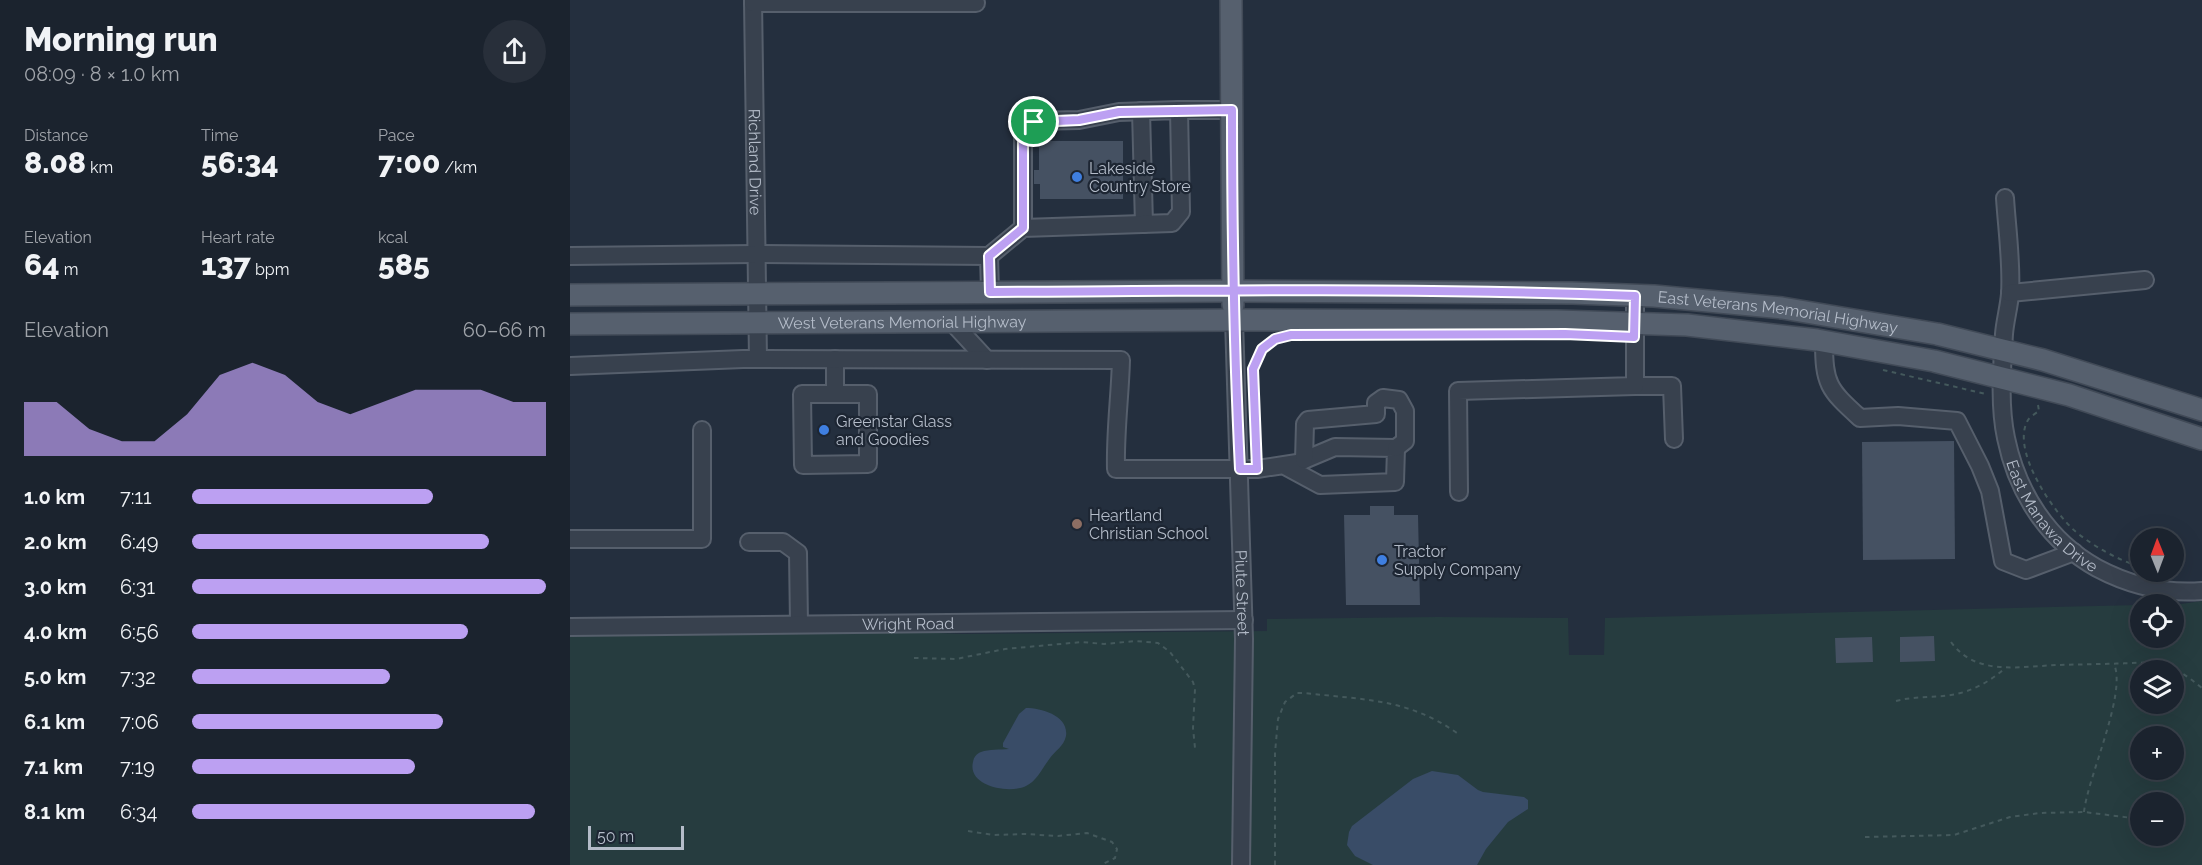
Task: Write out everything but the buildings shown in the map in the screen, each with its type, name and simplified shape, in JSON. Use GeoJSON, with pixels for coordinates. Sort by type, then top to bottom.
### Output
{"type":"FeatureCollection","features":[{"type":"Feature","properties":{"kind":"main road"},"geometry":{"type":"LineString","coordinates":[[1231,0],[1234,320]]}},
{"type":"Feature","properties":{"kind":"main road","name":"West Veterans Memorial Highway"},"geometry":{"type":"LineString","coordinates":[[570,295],[1233,291]]}},
{"type":"Feature","properties":{"kind":"main road","name":"East Veterans Memorial Highway"},"geometry":{"type":"LineString","coordinates":[[1233,291],[1572,293],[1718,301],[1843,317],[1937,334],[2043,360],[2202,410]]}},
{"type":"Feature","properties":{"kind":"main road","name":"West Veterans Memorial Highway"},"geometry":{"type":"LineString","coordinates":[[570,324],[1234,320]]}},
{"type":"Feature","properties":{"kind":"main road","name":"East Veterans Memorial Highway"},"geometry":{"type":"LineString","coordinates":[[1234,320],[1634,323],[1687,325],[1824,341],[1934,361],[2003,388],[2069,395],[2202,440]]}},
{"type":"Feature","properties":{"kind":"street"},"geometry":{"type":"LineString","coordinates":[[753,1],[976,3]]}},
{"type":"Feature","properties":{"kind":"street","name":"Richland Drive"},"geometry":{"type":"LineString","coordinates":[[753,1],[758,359]]}},
{"type":"Feature","properties":{"kind":"street"},"geometry":{"type":"LineString","coordinates":[[570,256],[755,254],[989,256],[1023,228],[1172,224],[1181,212],[1179,110]]}},
{"type":"Feature","properties":{"kind":"street"},"geometry":{"type":"LineString","coordinates":[[1023,228],[1023,130],[1034,122],[1079,120],[1119,112],[1232,110]]}},
{"type":"Feature","properties":{"kind":"street"},"geometry":{"type":"LineString","coordinates":[[1142,111],[1144,224]]}},
{"type":"Feature","properties":{"kind":"street","name":"East Manawa Drive"},"geometry":{"type":"LineString","coordinates":[[2005,198],[2010,293],[2004,332],[2003,388],[2006,437],[2016,473],[2036,512],[2051,531],[2088,562],[2130,583],[2169,591],[2202,591]]}},
{"type":"Feature","properties":{"kind":"street"},"geometry":{"type":"LineString","coordinates":[[989,256],[990,292]]}},
{"type":"Feature","properties":{"kind":"street"},"geometry":{"type":"LineString","coordinates":[[2010,293],[2145,280]]}},
{"type":"Feature","properties":{"kind":"street"},"geometry":{"type":"LineString","coordinates":[[1635,296],[1635,386]]}},
{"type":"Feature","properties":{"kind":"street","name":"Piute Street"},"geometry":{"type":"LineString","coordinates":[[1234,320],[1244,620],[1241,865]]}},
{"type":"Feature","properties":{"kind":"street"},"geometry":{"type":"LineString","coordinates":[[952,322],[987,360]]}},
{"type":"Feature","properties":{"kind":"street"},"geometry":{"type":"LineString","coordinates":[[1824,341],[1827,381],[1839,398],[1860,418],[1898,416],[1957,421],[1980,466],[1990,492],[2003,561],[2026,570],[2074,552]]}},
{"type":"Feature","properties":{"kind":"street"},"geometry":{"type":"LineString","coordinates":[[570,366],[758,359],[1121,360],[1120,409],[1116,419],[1116,469],[1257,469],[1305,460],[1335,447],[1396,448],[1405,441],[1405,411],[1399,400],[1383,398],[1376,403],[1376,414],[1308,420],[1305,424],[1305,460]]}},
{"type":"Feature","properties":{"kind":"street"},"geometry":{"type":"LineString","coordinates":[[835,359],[836,394]]}},
{"type":"Feature","properties":{"kind":"street"},"geometry":{"type":"LineString","coordinates":[[1459,492],[1458,391],[1672,386],[1674,440]]}},
{"type":"Feature","properties":{"kind":"street"},"geometry":{"type":"LineString","coordinates":[[802,394],[836,394],[868,394],[868,464],[803,465],[802,394]]}},
{"type":"Feature","properties":{"kind":"street"},"geometry":{"type":"LineString","coordinates":[[570,539],[702,539],[702,430]]}},
{"type":"Feature","properties":{"kind":"street"},"geometry":{"type":"LineString","coordinates":[[1283,465],[1320,485],[1395,482],[1396,448]]}},
{"type":"Feature","properties":{"kind":"street"},"geometry":{"type":"LineString","coordinates":[[749,542],[783,542],[798,553],[799,624]]}},
{"type":"Feature","properties":{"kind":"street","name":"Wright Road"},"geometry":{"type":"LineString","coordinates":[[570,627],[1244,620]]}},
{"type":"Feature","properties":{"kind":"path"},"geometry":{"type":"LineString","coordinates":[[1257,469],[1253,369],[1262,349],[1275,339],[1283,337]]}},
{"type":"Feature","properties":{"kind":"path"},"geometry":{"type":"LineString","coordinates":[[1880,369],[2003,388]]}},
{"type":"Feature","properties":{"kind":"path"},"geometry":{"type":"LineString","coordinates":[[2030,403],[2038,405],[2039,411],[2029,419],[2024,435],[2027,456],[2041,487],[2057,513],[2101,550],[2130,563]]}},
{"type":"Feature","properties":{"kind":"path"},"geometry":{"type":"LineString","coordinates":[[914,657],[956,658],[1005,649],[1082,642],[1158,643],[1170,652],[1193,682],[1195,748]]}},
{"type":"Feature","properties":{"kind":"path"},"geometry":{"type":"LineString","coordinates":[[1951,642],[1957,651],[1971,660],[2005,668],[2162,663],[2187,676],[2202,688]]}},
{"type":"Feature","properties":{"kind":"path"},"geometry":{"type":"LineString","coordinates":[[2084,812],[2089,784],[2113,707],[2118,676],[2114,664]]}},
{"type":"Feature","properties":{"kind":"path"},"geometry":{"type":"LineString","coordinates":[[1896,700],[1952,695],[1983,684],[2005,668]]}},
{"type":"Feature","properties":{"kind":"path"},"geometry":{"type":"LineString","coordinates":[[1275,865],[1276,734],[1281,709],[1290,697],[1297,693],[1305,693],[1395,703],[1444,724],[1457,733]]}},
{"type":"Feature","properties":{"kind":"path"},"geometry":{"type":"LineString","coordinates":[[1865,837],[1954,835],[2010,817],[2040,813],[2084,812],[2130,818]]}},
{"type":"Feature","properties":{"kind":"path"},"geometry":{"type":"LineString","coordinates":[[968,831],[993,835],[1058,836],[1087,833],[1095,835],[1115,845],[1117,849],[1115,858],[1101,865]]}},
{"type":"Feature","properties":{"kind":"green space"},"geometry":{"type":"Polygon","coordinates":[[[2202,601],[2202,865],[570,865],[570,635],[890,631],[963,634],[1267,631],[1267,619],[1568,618],[1569,655],[1604,655],[1605,618],[2130,605],[2130,648],[2184,648],[2184,604],[2202,601]]]}},
{"type":"Feature","properties":{"kind":"water"},"geometry":{"type":"Polygon","coordinates":[[[1026,708],[1053,714],[1059,718],[1066,729],[1063,743],[1037,777],[1026,786],[1001,789],[983,783],[973,771],[975,757],[984,751],[1009,749],[1003,747],[1003,743],[1019,714],[1026,708]]]}},
{"type":"Feature","properties":{"kind":"water"},"geometry":{"type":"Polygon","coordinates":[[[1432,771],[1458,775],[1483,792],[1524,797],[1528,800],[1528,809],[1508,822],[1486,849],[1477,865],[1373,865],[1355,856],[1347,845],[1352,826],[1413,779],[1432,771]]]}},
{"type":"Feature","properties":{"kind":"place","name":"Lakeside Country Store"},"geometry":{"type":"Point","coordinates":[1077,177]}},
{"type":"Feature","properties":{"kind":"place","name":"Greenstar Glass and Goodies"},"geometry":{"type":"Point","coordinates":[824,430]}},
{"type":"Feature","properties":{"kind":"place","name":"Heartland Christian School"},"geometry":{"type":"Point","coordinates":[1077,524]}},
{"type":"Feature","properties":{"kind":"place","name":"Tractor Supply Company"},"geometry":{"type":"Point","coordinates":[1382,560]}},
{"type":"Feature","properties":{"kind":"route"},"geometry":{"type":"LineString","coordinates":[[1034,122],[1023,130],[1023,228],[989,256],[990,292],[1233,291],[1416,292],[1572,293],[1635,296],[1634,337],[1565,334],[1291,335],[1275,339],[1262,349],[1253,369],[1257,469],[1240,469],[1234,338],[1233,291],[1232,110],[1119,112],[1079,120],[1034,122]]}}]}
